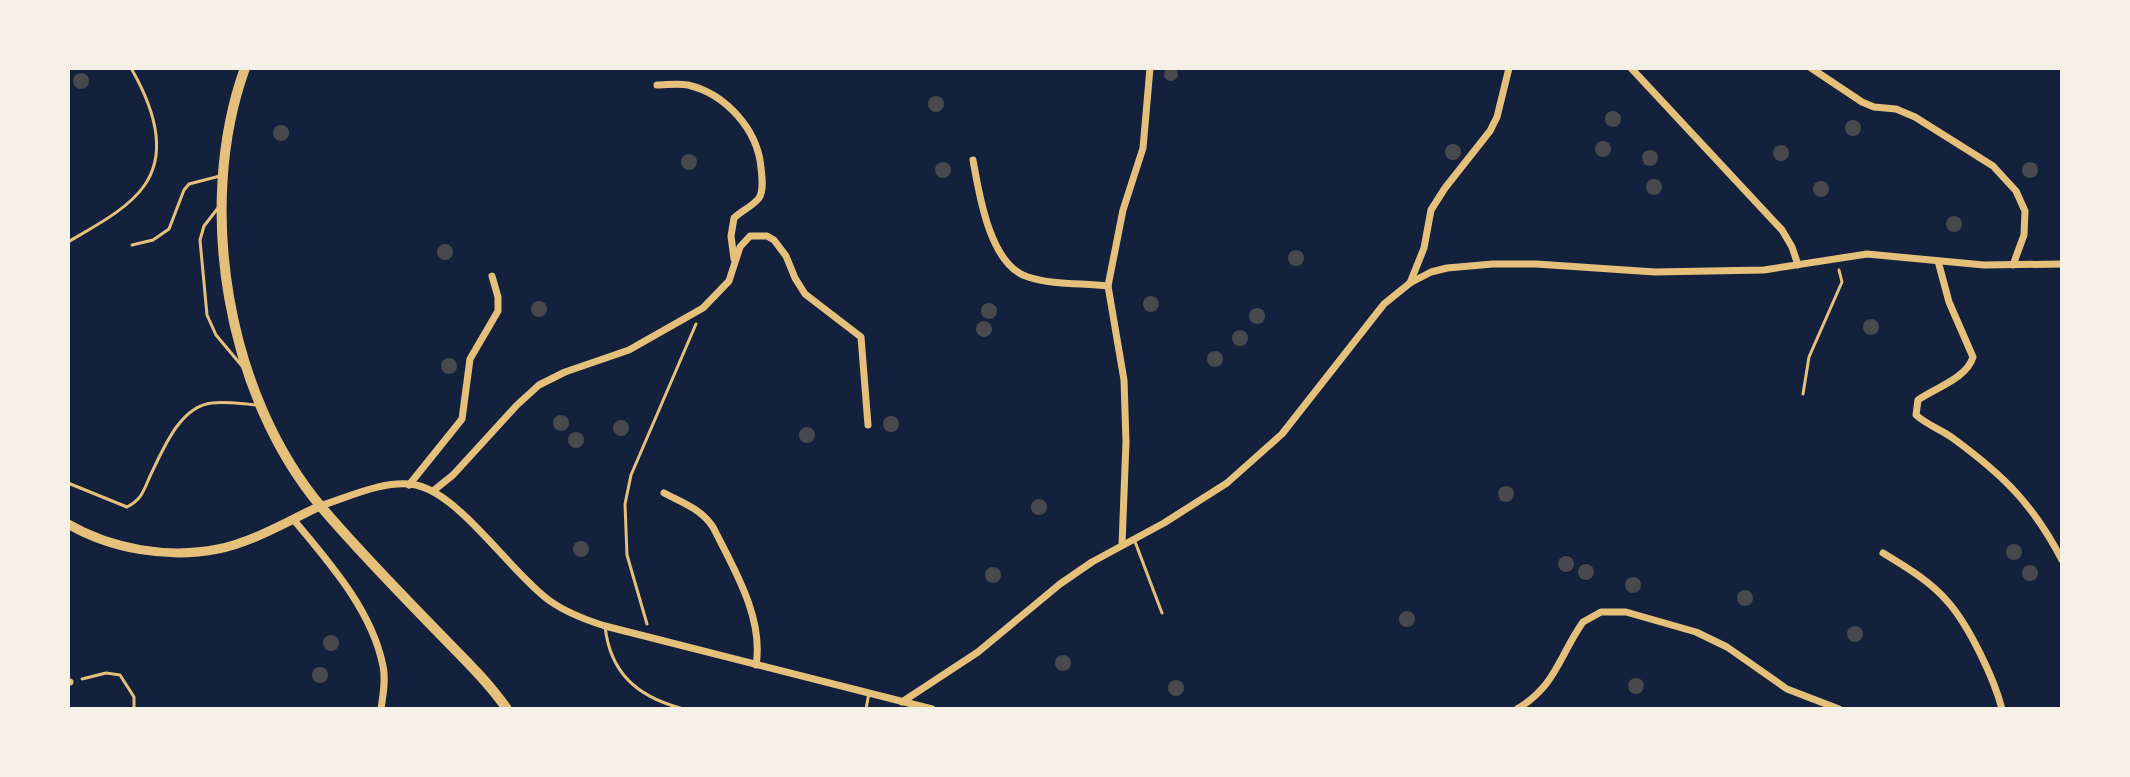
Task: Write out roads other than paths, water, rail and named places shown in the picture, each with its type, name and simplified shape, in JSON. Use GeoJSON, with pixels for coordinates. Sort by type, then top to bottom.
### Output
{"type":"FeatureCollection","features":[{"type":"Feature","properties":{"kind":"main road"},"geometry":{"type":"LineString","coordinates":[[245,68],[231,119],[221,204],[231,305],[260,405],[291,465],[320,506],[468,662],[507,709]]}},
{"type":"Feature","properties":{"kind":"street"},"geometry":{"type":"LineString","coordinates":[[1122,545],[1124,380],[1108,286],[1123,210],[1143,148],[1150,68]]}},
{"type":"Feature","properties":{"kind":"street"},"geometry":{"type":"LineString","coordinates":[[1410,283],[1424,248],[1431,210],[1490,131],[1497,117],[1509,68]]}},
{"type":"Feature","properties":{"kind":"street"},"geometry":{"type":"LineString","coordinates":[[1631,68],[1782,230],[1798,265]]}},
{"type":"Feature","properties":{"kind":"street"},"geometry":{"type":"LineString","coordinates":[[1811,68],[1862,102],[1874,107],[1896,109],[1915,117],[1999,172],[2016,191],[2025,211],[2024,235],[2013,265]]}},
{"type":"Feature","properties":{"kind":"street"},"geometry":{"type":"LineString","coordinates":[[657,85],[686,84],[712,96],[738,116],[755,140],[760,155],[761,192],[734,218],[735,266]]}},
{"type":"Feature","properties":{"kind":"street"},"geometry":{"type":"LineString","coordinates":[[973,160],[985,215],[1008,266],[1027,277],[1108,286]]}},
{"type":"Feature","properties":{"kind":"street"},"geometry":{"type":"LineString","coordinates":[[433,491],[453,475],[539,385],[565,372],[629,350],[703,308],[722,291],[744,240],[758,234],[767,236],[780,247],[805,294],[859,334],[863,342],[868,425]]}},
{"type":"Feature","properties":{"kind":"street"},"geometry":{"type":"LineString","coordinates":[[902,702],[978,652],[1060,584],[1196,504],[1251,463],[1282,434],[1384,304],[1410,283],[1431,272],[1493,264],[1655,272],[1764,270],[1867,254],[2013,265],[2062,264]]}},
{"type":"Feature","properties":{"kind":"street"},"geometry":{"type":"LineString","coordinates":[[1938,261],[1949,302],[1973,357],[1971,365],[1918,400],[1916,415],[1944,431],[2009,482],[2062,560]]}},
{"type":"Feature","properties":{"kind":"street"},"geometry":{"type":"LineString","coordinates":[[409,485],[462,419],[470,359],[498,311],[492,276]]}},
{"type":"Feature","properties":{"kind":"street"},"geometry":{"type":"LineString","coordinates":[[68,524],[84,534],[112,543],[148,551],[186,553],[220,549],[320,506],[378,488],[409,485],[433,491],[454,506],[516,571],[548,600],[573,614],[652,639],[932,709]]}},
{"type":"Feature","properties":{"kind":"street"},"geometry":{"type":"LineString","coordinates":[[664,493],[696,510],[713,527],[751,611],[759,640],[756,665]]}},
{"type":"Feature","properties":{"kind":"street"},"geometry":{"type":"LineString","coordinates":[[293,519],[354,598],[369,629],[384,669],[381,709]]}},
{"type":"Feature","properties":{"kind":"street"},"geometry":{"type":"LineString","coordinates":[[1883,553],[1924,579],[1948,601],[1984,662],[2002,709]]}},
{"type":"Feature","properties":{"kind":"street"},"geometry":{"type":"LineString","coordinates":[[1517,709],[1549,684],[1583,622],[1593,615],[1611,610],[1637,615],[1711,639],[1787,689],[1839,709]]}},
{"type":"Feature","properties":{"kind":"lane"},"geometry":{"type":"LineString","coordinates":[[132,245],[153,240],[169,229],[189,184],[223,175]]}},
{"type":"Feature","properties":{"kind":"lane"},"geometry":{"type":"LineString","coordinates":[[221,204],[204,226],[200,240],[207,315],[216,335],[248,372]]}},
{"type":"Feature","properties":{"kind":"lane"},"geometry":{"type":"LineString","coordinates":[[68,483],[127,507],[139,500],[153,468],[183,417],[196,406],[212,402],[260,405]]}},
{"type":"Feature","properties":{"kind":"lane"},"geometry":{"type":"LineString","coordinates":[[1134,539],[1162,613]]}},
{"type":"Feature","properties":{"kind":"lane"},"geometry":{"type":"LineString","coordinates":[[605,626],[610,651],[632,684],[647,697],[680,708]]}},
{"type":"Feature","properties":{"kind":"lane"},"geometry":{"type":"LineString","coordinates":[[866,709],[869,693]]}}]}
